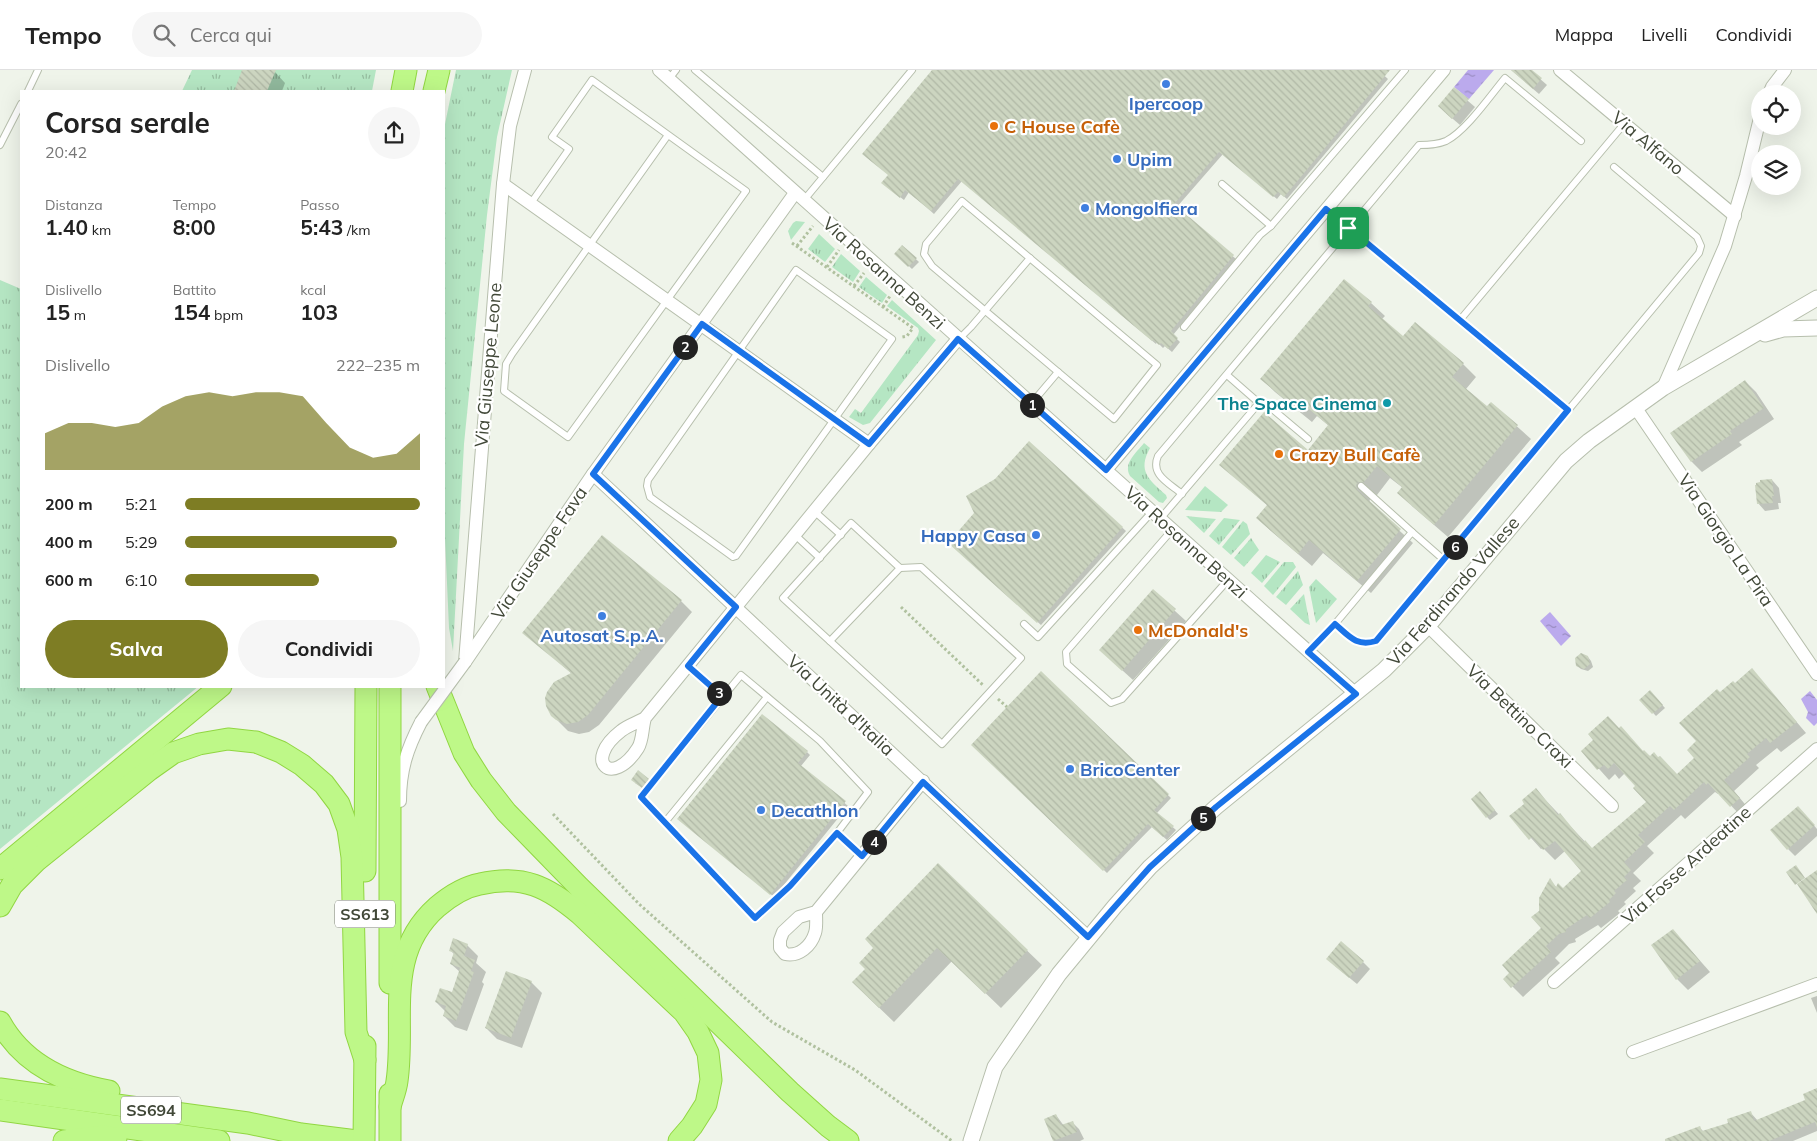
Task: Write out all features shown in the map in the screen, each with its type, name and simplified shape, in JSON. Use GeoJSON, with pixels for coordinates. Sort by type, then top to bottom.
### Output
{"type":"FeatureCollection","features":[{"type":"Feature","properties":{"kind":"highway"},"geometry":{"type":"LineString","coordinates":[[402,90],[406,70]]}},
{"type":"Feature","properties":{"kind":"highway"},"geometry":{"type":"LineString","coordinates":[[426,90],[430,70]]}},
{"type":"Feature","properties":{"kind":"highway"},"geometry":{"type":"LineString","coordinates":[[434,90],[439,70]]}},
{"type":"Feature","properties":{"kind":"highway"},"geometry":{"type":"LineString","coordinates":[[0,869],[219,688]]}},
{"type":"Feature","properties":{"kind":"highway","name":"SS613"},"geometry":{"type":"LineString","coordinates":[[364,1141],[366,688]]}},
{"type":"Feature","properties":{"kind":"highway","name":"SS613"},"geometry":{"type":"LineString","coordinates":[[390,688],[390,1141]]}},
{"type":"Feature","properties":{"kind":"highway"},"geometry":{"type":"LineString","coordinates":[[438,688],[464,753],[481,780],[506,812],[579,887],[790,1092],[848,1141]]}},
{"type":"Feature","properties":{"kind":"highway"},"geometry":{"type":"LineString","coordinates":[[0,906],[12,885],[36,861],[149,770],[173,753],[199,744],[228,739],[256,742],[282,752],[302,765],[324,784],[339,804],[348,829],[352,857],[356,1032],[365,1060]]}},
{"type":"Feature","properties":{"kind":"highway"},"geometry":{"type":"LineString","coordinates":[[390,1107],[397,1082],[400,984],[404,959],[414,933],[430,913],[448,898],[470,886],[494,881],[521,882],[545,888],[580,914],[684,1012],[698,1032],[708,1053],[711,1080],[706,1104],[692,1126],[679,1141]]}},
{"type":"Feature","properties":{"kind":"highway"},"geometry":{"type":"LineString","coordinates":[[0,1022],[6,1033],[27,1058],[53,1074],[87,1087],[230,1114],[248,1123]]}},
{"type":"Feature","properties":{"kind":"highway","name":"SS694"},"geometry":{"type":"LineString","coordinates":[[0,1089],[248,1123],[301,1134],[357,1141]]}},
{"type":"Feature","properties":{"kind":"highway","name":"SS694"},"geometry":{"type":"LineString","coordinates":[[0,1110],[219,1141]]}},
{"type":"Feature","properties":{"kind":"highway"},"geometry":{"type":"LineString","coordinates":[[64,1141],[104,1136],[150,1141]]}},
{"type":"Feature","properties":{"kind":"street","name":"Via Giuseppe Leone"},"geometry":{"type":"LineString","coordinates":[[465,662],[503,184],[510,126],[525,70]]}},
{"type":"Feature","properties":{"kind":"street","name":"Via Rosanna Benzi"},"geometry":{"type":"LineString","coordinates":[[659,70],[672,74],[800,197],[1356,694]]}},
{"type":"Feature","properties":{"kind":"street"},"geometry":{"type":"LineString","coordinates":[[1106,470],[1444,70]]}},
{"type":"Feature","properties":{"kind":"street","name":"Via Alfano"},"geometry":{"type":"LineString","coordinates":[[1560,70],[1735,216]]}},
{"type":"Feature","properties":{"kind":"street"},"geometry":{"type":"LineString","coordinates":[[1774,85],[1785,70]]}},
{"type":"Feature","properties":{"kind":"street"},"geometry":{"type":"LineString","coordinates":[[1663,388],[1725,246],[1735,216],[1756,135]]}},
{"type":"Feature","properties":{"kind":"street"},"geometry":{"type":"LineString","coordinates":[[503,184],[869,444]]}},
{"type":"Feature","properties":{"kind":"street","name":"Via Giuseppe Fava"},"geometry":{"type":"LineString","coordinates":[[390,892],[400,844],[400,788],[404,761],[421,722],[465,662],[593,474],[702,324],[800,197]]}},
{"type":"Feature","properties":{"kind":"street","name":"Via Ferdinando Vallese"},"geometry":{"type":"LineString","coordinates":[[972,1141],[995,1067],[1053,982],[1088,937],[1150,867],[1216,807],[1384,670],[1428,626],[1566,461],[1589,441],[1663,388],[1817,298]]}},
{"type":"Feature","properties":{"kind":"street"},"geometry":{"type":"LineString","coordinates":[[1749,338],[1783,330],[1817,328]]}},
{"type":"Feature","properties":{"kind":"street"},"geometry":{"type":"LineString","coordinates":[[645,718],[869,444],[958,339]]}},
{"type":"Feature","properties":{"kind":"street","name":"Via Giorgio La Pira"},"geometry":{"type":"LineString","coordinates":[[1635,407],[1817,674]]}},
{"type":"Feature","properties":{"kind":"street","name":"Via Unità d'Italia"},"geometry":{"type":"LineString","coordinates":[[593,474],[1088,937]]}},
{"type":"Feature","properties":{"kind":"street","name":"Via Bettino Craxi"},"geometry":{"type":"LineString","coordinates":[[1428,626],[1612,806]]}},
{"type":"Feature","properties":{"kind":"street","name":"Via Fosse Ardeatine"},"geometry":{"type":"LineString","coordinates":[[1554,982],[1817,749]]}},
{"type":"Feature","properties":{"kind":"street"},"geometry":{"type":"LineString","coordinates":[[816,912],[923,782]]}},
{"type":"Feature","properties":{"kind":"street"},"geometry":{"type":"LineString","coordinates":[[1633,1052],[1817,984]]}},
{"type":"Feature","properties":{"kind":"lane"},"geometry":{"type":"LineString","coordinates":[[28,90],[38,70]]}},
{"type":"Feature","properties":{"kind":"lane"},"geometry":{"type":"LineString","coordinates":[[695,70],[823,177]]}},
{"type":"Feature","properties":{"kind":"lane"},"geometry":{"type":"LineString","coordinates":[[800,197],[823,177],[912,70]]}},
{"type":"Feature","properties":{"kind":"lane"},"geometry":{"type":"LineString","coordinates":[[1184,327],[1260,235],[1271,226],[1405,70]]}},
{"type":"Feature","properties":{"kind":"lane"},"geometry":{"type":"LineString","coordinates":[[1182,494],[1160,477],[1155,463],[1158,456],[1419,145],[1436,145],[1460,132],[1505,78],[1581,142]]}},
{"type":"Feature","properties":{"kind":"lane"},"geometry":{"type":"LineString","coordinates":[[531,203],[569,149],[552,136],[592,80],[746,190],[568,437],[504,390],[506,364],[589,244],[668,135]]}},
{"type":"Feature","properties":{"kind":"lane"},"geometry":{"type":"LineString","coordinates":[[0,146],[20,106]]}},
{"type":"Feature","properties":{"kind":"lane"},"geometry":{"type":"LineString","coordinates":[[1460,320],[1624,124]]}},
{"type":"Feature","properties":{"kind":"lane"},"geometry":{"type":"LineString","coordinates":[[1335,624],[1356,642],[1365,644],[1376,641],[1699,253],[1700,246],[1697,237],[1614,167]]}},
{"type":"Feature","properties":{"kind":"lane"},"geometry":{"type":"LineString","coordinates":[[1222,184],[1271,226]]}},
{"type":"Feature","properties":{"kind":"lane"},"geometry":{"type":"LineString","coordinates":[[962,200],[1030,258],[1157,366],[1114,419],[932,266],[924,254],[926,244],[962,200]]}},
{"type":"Feature","properties":{"kind":"lane"},"geometry":{"type":"LineString","coordinates":[[1326,209],[1568,410]]}},
{"type":"Feature","properties":{"kind":"lane"},"geometry":{"type":"LineString","coordinates":[[958,339],[985,311],[1030,258]]}},
{"type":"Feature","properties":{"kind":"lane"},"geometry":{"type":"LineString","coordinates":[[796,270],[892,338],[835,420],[736,556],[733,557],[650,497],[647,486],[650,475],[738,350],[796,270]]}},
{"type":"Feature","properties":{"kind":"lane"},"geometry":{"type":"LineString","coordinates":[[1031,404],[1058,372]]}},
{"type":"Feature","properties":{"kind":"lane"},"geometry":{"type":"LineString","coordinates":[[1227,376],[1259,403],[1270,406],[1308,439]]}},
{"type":"Feature","properties":{"kind":"lane"},"geometry":{"type":"LineString","coordinates":[[1024,624],[1038,637],[1156,516],[1182,494],[1259,403]]}},
{"type":"Feature","properties":{"kind":"lane"},"geometry":{"type":"LineString","coordinates":[[1361,486],[1444,560]]}},
{"type":"Feature","properties":{"kind":"lane"},"geometry":{"type":"LineString","coordinates":[[814,512],[841,535]]}},
{"type":"Feature","properties":{"kind":"lane"},"geometry":{"type":"LineString","coordinates":[[830,642],[900,568],[921,567],[1021,658],[942,744],[830,642],[783,598],[851,523],[900,568]]}},
{"type":"Feature","properties":{"kind":"lane"},"geometry":{"type":"LineString","coordinates":[[1172,530],[1066,652],[1067,664],[1110,703],[1122,699],[1228,580]]}},
{"type":"Feature","properties":{"kind":"lane"},"geometry":{"type":"LineString","coordinates":[[1308,652],[1335,624],[1412,532]]}},
{"type":"Feature","properties":{"kind":"lane"},"geometry":{"type":"LineString","coordinates":[[795,535],[820,558]]}},
{"type":"Feature","properties":{"kind":"lane"},"geometry":{"type":"LineString","coordinates":[[688,666],[722,696]]}},
{"type":"Feature","properties":{"kind":"lane"},"geometry":{"type":"LineString","coordinates":[[740,675],[767,697],[820,741],[868,792],[837,833],[790,886],[755,918],[641,797],[740,675]]}},
{"type":"Feature","properties":{"kind":"lane"},"geometry":{"type":"LineString","coordinates":[[666,822],[767,697]]}},
{"type":"Feature","properties":{"kind":"lane"},"geometry":{"type":"LineString","coordinates":[[837,833],[862,856]]}},
{"type":"Feature","properties":{"kind":"path"},"geometry":{"type":"LineString","coordinates":[[797,246],[813,226]]}},
{"type":"Feature","properties":{"kind":"path"},"geometry":{"type":"LineString","coordinates":[[792,243],[913,328],[907,336],[892,338]]}},
{"type":"Feature","properties":{"kind":"path"},"geometry":{"type":"LineString","coordinates":[[827,267],[839,250]]}},
{"type":"Feature","properties":{"kind":"path"},"geometry":{"type":"LineString","coordinates":[[854,286],[864,273]]}},
{"type":"Feature","properties":{"kind":"path"},"geometry":{"type":"LineString","coordinates":[[882,307],[890,296]]}},
{"type":"Feature","properties":{"kind":"path"},"geometry":{"type":"LineString","coordinates":[[901,607],[1007,707]]}},
{"type":"Feature","properties":{"kind":"path"},"geometry":{"type":"LineString","coordinates":[[553,814],[640,904],[772,1022],[855,1070],[952,1141]]}},
{"type":"Feature","properties":{"kind":"green space"},"geometry":{"type":"Polygon","coordinates":[[[192,70],[376,70],[372,90],[182,90],[192,70]]]}},
{"type":"Feature","properties":{"kind":"green space"},"geometry":{"type":"Polygon","coordinates":[[[456,70],[512,70],[497,137],[487,215],[464,444],[453,651],[449,628],[445,538],[445,124],[456,70]]]}},
{"type":"Feature","properties":{"kind":"green space"},"geometry":{"type":"Polygon","coordinates":[[[796,221],[805,222],[791,240],[788,231],[796,221]]]}},
{"type":"Feature","properties":{"kind":"green space"},"geometry":{"type":"Polygon","coordinates":[[[819,234],[835,249],[825,262],[808,249],[819,234]]]}},
{"type":"Feature","properties":{"kind":"green space"},"geometry":{"type":"Polygon","coordinates":[[[841,254],[860,271],[853,282],[832,267],[841,254]]]}},
{"type":"Feature","properties":{"kind":"green space"},"geometry":{"type":"Polygon","coordinates":[[[866,277],[887,295],[882,303],[859,287],[866,277]]]}},
{"type":"Feature","properties":{"kind":"green space"},"geometry":{"type":"Polygon","coordinates":[[[0,280],[20,289],[20,688],[197,688],[0,849],[0,280]]]}},
{"type":"Feature","properties":{"kind":"green space"},"geometry":{"type":"Polygon","coordinates":[[[892,300],[936,340],[870,423],[863,425],[849,417],[855,409],[861,413],[919,331],[918,328],[887,306],[892,300]]]}},
{"type":"Feature","properties":{"kind":"green space"},"geometry":{"type":"Polygon","coordinates":[[[1144,443],[1150,448],[1146,456],[1145,469],[1154,485],[1166,495],[1167,498],[1163,503],[1159,502],[1130,476],[1128,471],[1131,458],[1144,443]]]}},
{"type":"Feature","properties":{"kind":"green space"},"geometry":{"type":"Polygon","coordinates":[[[1205,486],[1228,505],[1221,512],[1185,510],[1205,486]]]}},
{"type":"Feature","properties":{"kind":"green space"},"geometry":{"type":"Polygon","coordinates":[[[1186,516],[1216,519],[1204,533],[1186,516]]]}},
{"type":"Feature","properties":{"kind":"green space"},"geometry":{"type":"Polygon","coordinates":[[[1224,518],[1240,520],[1219,545],[1209,536],[1224,518]]]}},
{"type":"Feature","properties":{"kind":"green space"},"geometry":{"type":"Polygon","coordinates":[[[1243,521],[1247,524],[1250,534],[1231,555],[1222,547],[1243,521]]]}},
{"type":"Feature","properties":{"kind":"green space"},"geometry":{"type":"Polygon","coordinates":[[[1251,538],[1259,550],[1244,567],[1234,558],[1251,538]]]}},
{"type":"Feature","properties":{"kind":"green space"},"geometry":{"type":"Polygon","coordinates":[[[1266,555],[1280,562],[1262,583],[1251,573],[1266,555]]]}},
{"type":"Feature","properties":{"kind":"green space"},"geometry":{"type":"Polygon","coordinates":[[[1284,562],[1293,562],[1296,567],[1273,595],[1264,586],[1284,562]]]}},
{"type":"Feature","properties":{"kind":"green space"},"geometry":{"type":"Polygon","coordinates":[[[1298,571],[1303,585],[1286,605],[1276,597],[1298,571]]]}},
{"type":"Feature","properties":{"kind":"green space"},"geometry":{"type":"Polygon","coordinates":[[[1316,579],[1337,599],[1316,623],[1309,587],[1316,579]]]}},
{"type":"Feature","properties":{"kind":"green space"},"geometry":{"type":"Polygon","coordinates":[[[1304,594],[1310,625],[1305,623],[1290,609],[1304,594]]]}},
{"type":"Feature","properties":{"kind":"water"},"geometry":{"type":"Polygon","coordinates":[[[1468,70],[1494,70],[1469,99],[1454,87],[1468,70]]]}},
{"type":"Feature","properties":{"kind":"water"},"geometry":{"type":"Polygon","coordinates":[[[1550,612],[1571,636],[1561,646],[1540,621],[1550,612]]]}},
{"type":"Feature","properties":{"kind":"water"},"geometry":{"type":"Polygon","coordinates":[[[1810,691],[1817,700],[1817,723],[1814,726],[1806,718],[1808,712],[1801,699],[1810,691]]]}},
{"type":"Feature","properties":{"kind":"building"},"geometry":{"type":"Polygon","coordinates":[[[242,70],[276,70],[267,90],[234,90],[242,70]]]}},
{"type":"Feature","properties":{"kind":"building","name":"Mongolfiera"},"geometry":{"type":"Polygon","coordinates":[[[932,70],[1390,70],[1284,197],[1278,192],[1273,197],[1219,152],[1174,204],[1234,255],[1171,331],[1178,338],[1168,349],[1161,343],[1159,345],[1152,341],[958,179],[931,211],[905,190],[900,198],[881,183],[888,175],[862,154],[932,70]]]}},
{"type":"Feature","properties":{"kind":"building"},"geometry":{"type":"Polygon","coordinates":[[[1511,70],[1532,70],[1542,78],[1533,89],[1511,70]]]}},
{"type":"Feature","properties":{"kind":"building"},"geometry":{"type":"Polygon","coordinates":[[[1454,87],[1469,99],[1452,119],[1438,106],[1454,87]]]}},
{"type":"Feature","properties":{"kind":"building"},"geometry":{"type":"Polygon","coordinates":[[[902,245],[917,258],[908,267],[894,254],[902,245]]]}},
{"type":"Feature","properties":{"kind":"building","name":"The Space Cinema"},"geometry":{"type":"Polygon","coordinates":[[[1344,279],[1372,302],[1368,306],[1403,336],[1415,322],[1464,363],[1452,377],[1487,406],[1491,402],[1518,425],[1434,525],[1397,493],[1402,487],[1377,466],[1364,482],[1358,482],[1356,485],[1357,490],[1401,529],[1357,581],[1309,540],[1298,554],[1256,518],[1267,505],[1219,465],[1264,412],[1308,450],[1328,425],[1303,404],[1298,410],[1260,379],[1344,279]]]}},
{"type":"Feature","properties":{"kind":"building"},"geometry":{"type":"Polygon","coordinates":[[[1745,380],[1764,408],[1730,431],[1732,434],[1691,462],[1670,433],[1745,380]]]}},
{"type":"Feature","properties":{"kind":"building","name":"Happy Casa"},"geometry":{"type":"Polygon","coordinates":[[[1029,441],[1123,527],[1037,623],[948,543],[974,513],[966,496],[995,479],[1029,441]]]}},
{"type":"Feature","properties":{"kind":"building"},"geometry":{"type":"Polygon","coordinates":[[[1772,479],[1773,503],[1757,504],[1756,483],[1760,482],[1760,480],[1772,479]]]}},
{"type":"Feature","properties":{"kind":"building","name":"Autosat S.p.A."},"geometry":{"type":"Polygon","coordinates":[[[602,535],[682,600],[588,715],[578,722],[567,724],[551,716],[546,706],[545,698],[554,682],[571,673],[522,633],[602,535]]]}},
{"type":"Feature","properties":{"kind":"building","name":"McDonald's"},"geometry":{"type":"Polygon","coordinates":[[[1153,589],[1176,609],[1122,671],[1099,650],[1153,589]]]}},
{"type":"Feature","properties":{"kind":"building"},"geometry":{"type":"Polygon","coordinates":[[[1581,653],[1588,656],[1590,664],[1584,669],[1576,666],[1575,658],[1581,653]]]}},
{"type":"Feature","properties":{"kind":"building"},"geometry":{"type":"Polygon","coordinates":[[[1752,668],[1797,722],[1770,743],[1766,738],[1747,754],[1750,757],[1724,780],[1740,798],[1730,807],[1708,783],[1706,785],[1704,782],[1674,810],[1670,806],[1638,835],[1645,842],[1624,862],[1631,870],[1624,877],[1627,880],[1614,891],[1616,893],[1609,900],[1610,902],[1590,918],[1587,915],[1566,929],[1566,932],[1559,934],[1546,946],[1551,952],[1511,988],[1503,979],[1509,973],[1502,965],[1541,928],[1531,917],[1539,911],[1539,898],[1550,878],[1556,887],[1558,883],[1563,888],[1581,871],[1555,841],[1543,850],[1532,837],[1529,840],[1509,816],[1524,804],[1522,800],[1536,788],[1558,815],[1560,813],[1584,842],[1585,840],[1592,848],[1646,802],[1633,788],[1635,786],[1614,763],[1608,769],[1604,765],[1597,770],[1581,751],[1593,740],[1588,734],[1608,716],[1619,728],[1621,726],[1643,751],[1650,756],[1654,752],[1658,757],[1660,756],[1677,774],[1694,758],[1687,750],[1696,741],[1679,723],[1717,689],[1720,692],[1733,681],[1735,683],[1752,668]]]}},
{"type":"Feature","properties":{"kind":"building","name":"BricoCenter"},"geometry":{"type":"Polygon","coordinates":[[[1041,671],[1169,794],[1154,810],[1174,826],[1163,837],[1148,824],[1103,871],[971,745],[1041,671]]]}},
{"type":"Feature","properties":{"kind":"building"},"geometry":{"type":"Polygon","coordinates":[[[1650,690],[1663,705],[1652,714],[1639,700],[1650,690]]]}},
{"type":"Feature","properties":{"kind":"building","name":"Decathlon"},"geometry":{"type":"Polygon","coordinates":[[[762,714],[808,751],[798,763],[846,801],[770,895],[677,819],[762,714]]]}},
{"type":"Feature","properties":{"kind":"building"},"geometry":{"type":"Polygon","coordinates":[[[638,770],[649,779],[642,788],[631,780],[638,770]]]}},
{"type":"Feature","properties":{"kind":"building"},"geometry":{"type":"Polygon","coordinates":[[[1480,791],[1495,810],[1486,818],[1471,799],[1480,791]]]}},
{"type":"Feature","properties":{"kind":"building"},"geometry":{"type":"Polygon","coordinates":[[[1798,806],[1815,825],[1787,850],[1770,830],[1798,806]]]}},
{"type":"Feature","properties":{"kind":"building"},"geometry":{"type":"Polygon","coordinates":[[[938,863],[1028,950],[985,994],[937,948],[879,1008],[852,982],[865,969],[859,963],[873,948],[865,939],[938,863]]]}},
{"type":"Feature","properties":{"kind":"building"},"geometry":{"type":"Polygon","coordinates":[[[1796,865],[1805,878],[1795,885],[1786,872],[1796,865]]]}},
{"type":"Feature","properties":{"kind":"building"},"geometry":{"type":"Polygon","coordinates":[[[1817,870],[1817,914],[1797,884],[1817,870]]]}},
{"type":"Feature","properties":{"kind":"building"},"geometry":{"type":"Polygon","coordinates":[[[1673,929],[1700,961],[1676,980],[1651,945],[1673,929]]]}},
{"type":"Feature","properties":{"kind":"building"},"geometry":{"type":"Polygon","coordinates":[[[453,938],[468,944],[464,956],[449,951],[453,938]]]}},
{"type":"Feature","properties":{"kind":"building"},"geometry":{"type":"Polygon","coordinates":[[[1341,941],[1364,961],[1349,978],[1326,959],[1341,941]]]}},
{"type":"Feature","properties":{"kind":"building"},"geometry":{"type":"Polygon","coordinates":[[[454,952],[475,960],[471,971],[474,972],[456,1021],[443,1016],[446,1006],[435,1002],[440,988],[452,992],[460,968],[469,971],[450,964],[454,952]]]}},
{"type":"Feature","properties":{"kind":"building"},"geometry":{"type":"Polygon","coordinates":[[[506,971],[532,981],[511,1038],[485,1028],[506,971]]]}},
{"type":"Feature","properties":{"kind":"building"},"geometry":{"type":"Polygon","coordinates":[[[1817,1088],[1817,1127],[1815,1122],[1769,1141],[1665,1141],[1665,1139],[1700,1126],[1702,1131],[1728,1123],[1727,1119],[1751,1111],[1754,1121],[1805,1100],[1803,1094],[1817,1088]]]}},
{"type":"Feature","properties":{"kind":"building"},"geometry":{"type":"Polygon","coordinates":[[[1056,1114],[1061,1125],[1073,1121],[1077,1132],[1053,1141],[1044,1119],[1056,1114]]]}},
{"type":"Feature","properties":{"kind":"place","name":"Ipercoop"},"geometry":{"type":"Point","coordinates":[1166,84]}},
{"type":"Feature","properties":{"kind":"place","name":"C House Cafè"},"geometry":{"type":"Point","coordinates":[994,126]}},
{"type":"Feature","properties":{"kind":"place","name":"Upim"},"geometry":{"type":"Point","coordinates":[1117,159]}},
{"type":"Feature","properties":{"kind":"place","name":"Mongolfiera"},"geometry":{"type":"Point","coordinates":[1085,208]}},
{"type":"Feature","properties":{"kind":"place","name":"The Space Cinema"},"geometry":{"type":"Point","coordinates":[1387,403]}},
{"type":"Feature","properties":{"kind":"place","name":"Crazy Bull Cafè"},"geometry":{"type":"Point","coordinates":[1279,454]}},
{"type":"Feature","properties":{"kind":"place","name":"Happy Casa"},"geometry":{"type":"Point","coordinates":[1036,535]}},
{"type":"Feature","properties":{"kind":"place","name":"Autosat S.p.A."},"geometry":{"type":"Point","coordinates":[602,616]}},
{"type":"Feature","properties":{"kind":"place","name":"McDonald's"},"geometry":{"type":"Point","coordinates":[1138,630]}},
{"type":"Feature","properties":{"kind":"place","name":"BricoCenter"},"geometry":{"type":"Point","coordinates":[1070,769]}},
{"type":"Feature","properties":{"kind":"place","name":"Decathlon"},"geometry":{"type":"Point","coordinates":[761,810]}},
{"type":"Feature","properties":{"kind":"route"},"geometry":{"type":"LineString","coordinates":[[1326,209],[1348,228],[1568,410],[1376,641],[1365,644],[1356,642],[1335,624],[1308,652],[1356,694],[1216,807],[1150,867],[1088,937],[923,782],[862,856],[837,833],[790,886],[755,918],[641,797],[722,696],[688,666],[736,607],[593,474],[702,324],[869,444],[958,339],[1106,470],[1326,209]]}}]}
